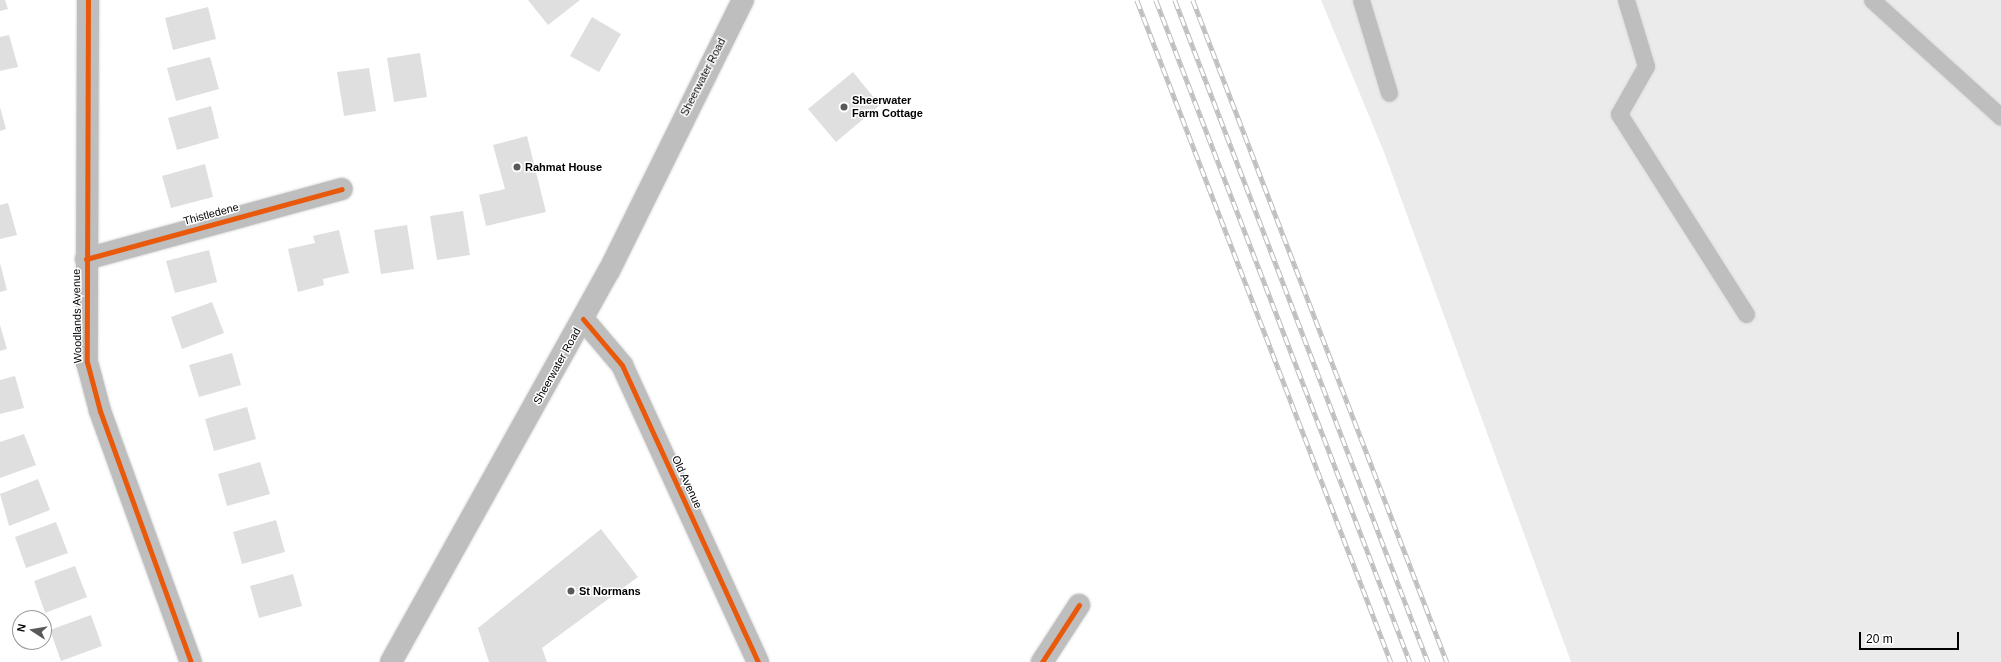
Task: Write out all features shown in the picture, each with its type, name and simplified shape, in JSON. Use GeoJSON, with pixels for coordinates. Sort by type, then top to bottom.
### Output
{"type":"FeatureCollection","features":[{"type":"Feature","properties":{"kind":"street","name":"Woodlands Avenue"},"geometry":{"type":"LineString","coordinates":[[88,0],[86,350],[92,387],[191,662]]}},
{"type":"Feature","properties":{"kind":"street","name":"Sheerwater Road"},"geometry":{"type":"LineString","coordinates":[[391,662],[583,319],[741,1]]}},
{"type":"Feature","properties":{"kind":"street","name":"Thistledene"},"geometry":{"type":"LineString","coordinates":[[86,259],[342,189]]}},
{"type":"Feature","properties":{"kind":"street","name":"Old Avenue"},"geometry":{"type":"LineString","coordinates":[[583,319],[622,365],[758,662]]}},
{"type":"Feature","properties":{"kind":"street"},"geometry":{"type":"LineString","coordinates":[[1042,662],[1079,605]]}},
{"type":"Feature","properties":{"kind":"lane"},"geometry":{"type":"LineString","coordinates":[[1361,0],[1389,93]]}},
{"type":"Feature","properties":{"kind":"lane"},"geometry":{"type":"LineString","coordinates":[[1626,0],[1646,66],[1619,114],[1746,314]]}},
{"type":"Feature","properties":{"kind":"lane"},"geometry":{"type":"LineString","coordinates":[[1872,0],[2001,117]]}},
{"type":"Feature","properties":{"kind":"shaded area"},"geometry":{"type":"Polygon","coordinates":[[[1321,0],[2001,0],[2001,662],[1571,662],[1384,152],[1321,0]]]}},
{"type":"Feature","properties":{"kind":"building"},"geometry":{"type":"Polygon","coordinates":[[[0,0],[5,0],[8,9],[0,11],[0,0]]]}},
{"type":"Feature","properties":{"kind":"building"},"geometry":{"type":"Polygon","coordinates":[[[528,0],[580,0],[548,25],[528,0]]]}},
{"type":"Feature","properties":{"kind":"building"},"geometry":{"type":"Polygon","coordinates":[[[208,7],[216,39],[173,50],[165,18],[208,7]]]}},
{"type":"Feature","properties":{"kind":"building"},"geometry":{"type":"Polygon","coordinates":[[[592,17],[621,34],[599,72],[570,56],[592,17]]]}},
{"type":"Feature","properties":{"kind":"building"},"geometry":{"type":"Polygon","coordinates":[[[9,35],[18,67],[0,71],[0,37],[9,35]]]}},
{"type":"Feature","properties":{"kind":"building"},"geometry":{"type":"Polygon","coordinates":[[[420,53],[427,97],[394,102],[387,58],[420,53]]]}},
{"type":"Feature","properties":{"kind":"building"},"geometry":{"type":"Polygon","coordinates":[[[210,57],[219,89],[176,101],[167,68],[210,57]]]}},
{"type":"Feature","properties":{"kind":"building"},"geometry":{"type":"Polygon","coordinates":[[[369,68],[376,111],[344,116],[337,72],[369,68]]]}},
{"type":"Feature","properties":{"kind":"building","name":"Sheerwater Farm Cottage"},"geometry":{"type":"Polygon","coordinates":[[[853,72],[880,105],[836,142],[808,109],[853,72]]]}},
{"type":"Feature","properties":{"kind":"building"},"geometry":{"type":"Polygon","coordinates":[[[211,106],[219,138],[177,150],[168,118],[211,106]]]}},
{"type":"Feature","properties":{"kind":"building"},"geometry":{"type":"Polygon","coordinates":[[[0,107],[6,129],[0,131],[0,107]]]}},
{"type":"Feature","properties":{"kind":"building","name":"Rahmat House"},"geometry":{"type":"Polygon","coordinates":[[[527,136],[546,212],[486,226],[479,195],[505,189],[493,145],[527,136]]]}},
{"type":"Feature","properties":{"kind":"building"},"geometry":{"type":"Polygon","coordinates":[[[205,164],[213,197],[171,208],[162,176],[205,164]]]}},
{"type":"Feature","properties":{"kind":"building"},"geometry":{"type":"Polygon","coordinates":[[[8,203],[17,235],[0,239],[0,205],[8,203]]]}},
{"type":"Feature","properties":{"kind":"building"},"geometry":{"type":"Polygon","coordinates":[[[463,211],[470,255],[437,260],[430,216],[463,211]]]}},
{"type":"Feature","properties":{"kind":"building"},"geometry":{"type":"Polygon","coordinates":[[[407,225],[414,269],[381,274],[374,230],[407,225]]]}},
{"type":"Feature","properties":{"kind":"building"},"geometry":{"type":"Polygon","coordinates":[[[339,230],[349,273],[323,279],[324,285],[298,292],[288,249],[315,243],[313,236],[339,230]]]}},
{"type":"Feature","properties":{"kind":"building"},"geometry":{"type":"Polygon","coordinates":[[[209,250],[217,282],[175,293],[166,261],[209,250]]]}},
{"type":"Feature","properties":{"kind":"building"},"geometry":{"type":"Polygon","coordinates":[[[0,263],[7,290],[0,292],[0,263]]]}},
{"type":"Feature","properties":{"kind":"building"},"geometry":{"type":"Polygon","coordinates":[[[212,302],[224,333],[182,349],[171,317],[212,302]]]}},
{"type":"Feature","properties":{"kind":"building"},"geometry":{"type":"Polygon","coordinates":[[[0,325],[7,349],[0,351],[0,325]]]}},
{"type":"Feature","properties":{"kind":"building"},"geometry":{"type":"Polygon","coordinates":[[[232,353],[241,385],[199,397],[189,365],[232,353]]]}},
{"type":"Feature","properties":{"kind":"building"},"geometry":{"type":"Polygon","coordinates":[[[15,376],[24,408],[0,414],[0,380],[15,376]]]}},
{"type":"Feature","properties":{"kind":"building"},"geometry":{"type":"Polygon","coordinates":[[[247,407],[256,439],[214,451],[205,419],[247,407]]]}},
{"type":"Feature","properties":{"kind":"building"},"geometry":{"type":"Polygon","coordinates":[[[24,434],[36,465],[0,478],[0,442],[24,434]]]}},
{"type":"Feature","properties":{"kind":"building"},"geometry":{"type":"Polygon","coordinates":[[[260,462],[270,494],[227,506],[218,474],[260,462]]]}},
{"type":"Feature","properties":{"kind":"building"},"geometry":{"type":"Polygon","coordinates":[[[38,479],[50,510],[9,526],[0,494],[38,479]]]}},
{"type":"Feature","properties":{"kind":"building"},"geometry":{"type":"Polygon","coordinates":[[[276,520],[285,552],[242,564],[233,532],[276,520]]]}},
{"type":"Feature","properties":{"kind":"building"},"geometry":{"type":"Polygon","coordinates":[[[56,522],[68,553],[26,568],[15,537],[56,522]]]}},
{"type":"Feature","properties":{"kind":"building","name":"St Normans"},"geometry":{"type":"Polygon","coordinates":[[[601,529],[638,577],[542,648],[547,662],[489,662],[478,628],[601,529]]]}},
{"type":"Feature","properties":{"kind":"building"},"geometry":{"type":"Polygon","coordinates":[[[75,566],[87,597],[52,610],[44,610],[34,581],[75,566]]]}},
{"type":"Feature","properties":{"kind":"building"},"geometry":{"type":"Polygon","coordinates":[[[293,574],[302,606],[259,618],[250,586],[293,574]]]}},
{"type":"Feature","properties":{"kind":"building"},"geometry":{"type":"Polygon","coordinates":[[[91,615],[102,646],[61,661],[52,636],[52,629],[91,615]]]}},
{"type":"Feature","properties":{"kind":"railway"},"geometry":{"type":"LineString","coordinates":[[1137,0],[1391,662]]}},
{"type":"Feature","properties":{"kind":"railway"},"geometry":{"type":"LineString","coordinates":[[1156,0],[1410,662]]}},
{"type":"Feature","properties":{"kind":"railway"},"geometry":{"type":"LineString","coordinates":[[1175,0],[1428,662]]}},
{"type":"Feature","properties":{"kind":"railway"},"geometry":{"type":"LineString","coordinates":[[1193,0],[1447,662]]}},
{"type":"Feature","properties":{"kind":"cycle path"},"geometry":{"type":"LineString","coordinates":[[88,0],[87,362],[100,411],[191,662]]}},
{"type":"Feature","properties":{"kind":"cycle path"},"geometry":{"type":"LineString","coordinates":[[86,259],[342,189]]}},
{"type":"Feature","properties":{"kind":"cycle path"},"geometry":{"type":"LineString","coordinates":[[583,319],[622,365],[758,662]]}},
{"type":"Feature","properties":{"kind":"cycle path"},"geometry":{"type":"LineString","coordinates":[[1042,662],[1079,605]]}},
{"type":"Feature","properties":{"kind":"place","name":"Sheerwater Farm Cottage"},"geometry":{"type":"Point","coordinates":[844,107]}},
{"type":"Feature","properties":{"kind":"place","name":"Rahmat House"},"geometry":{"type":"Point","coordinates":[517,167]}},
{"type":"Feature","properties":{"kind":"place","name":"St Normans"},"geometry":{"type":"Point","coordinates":[571,591]}}]}
